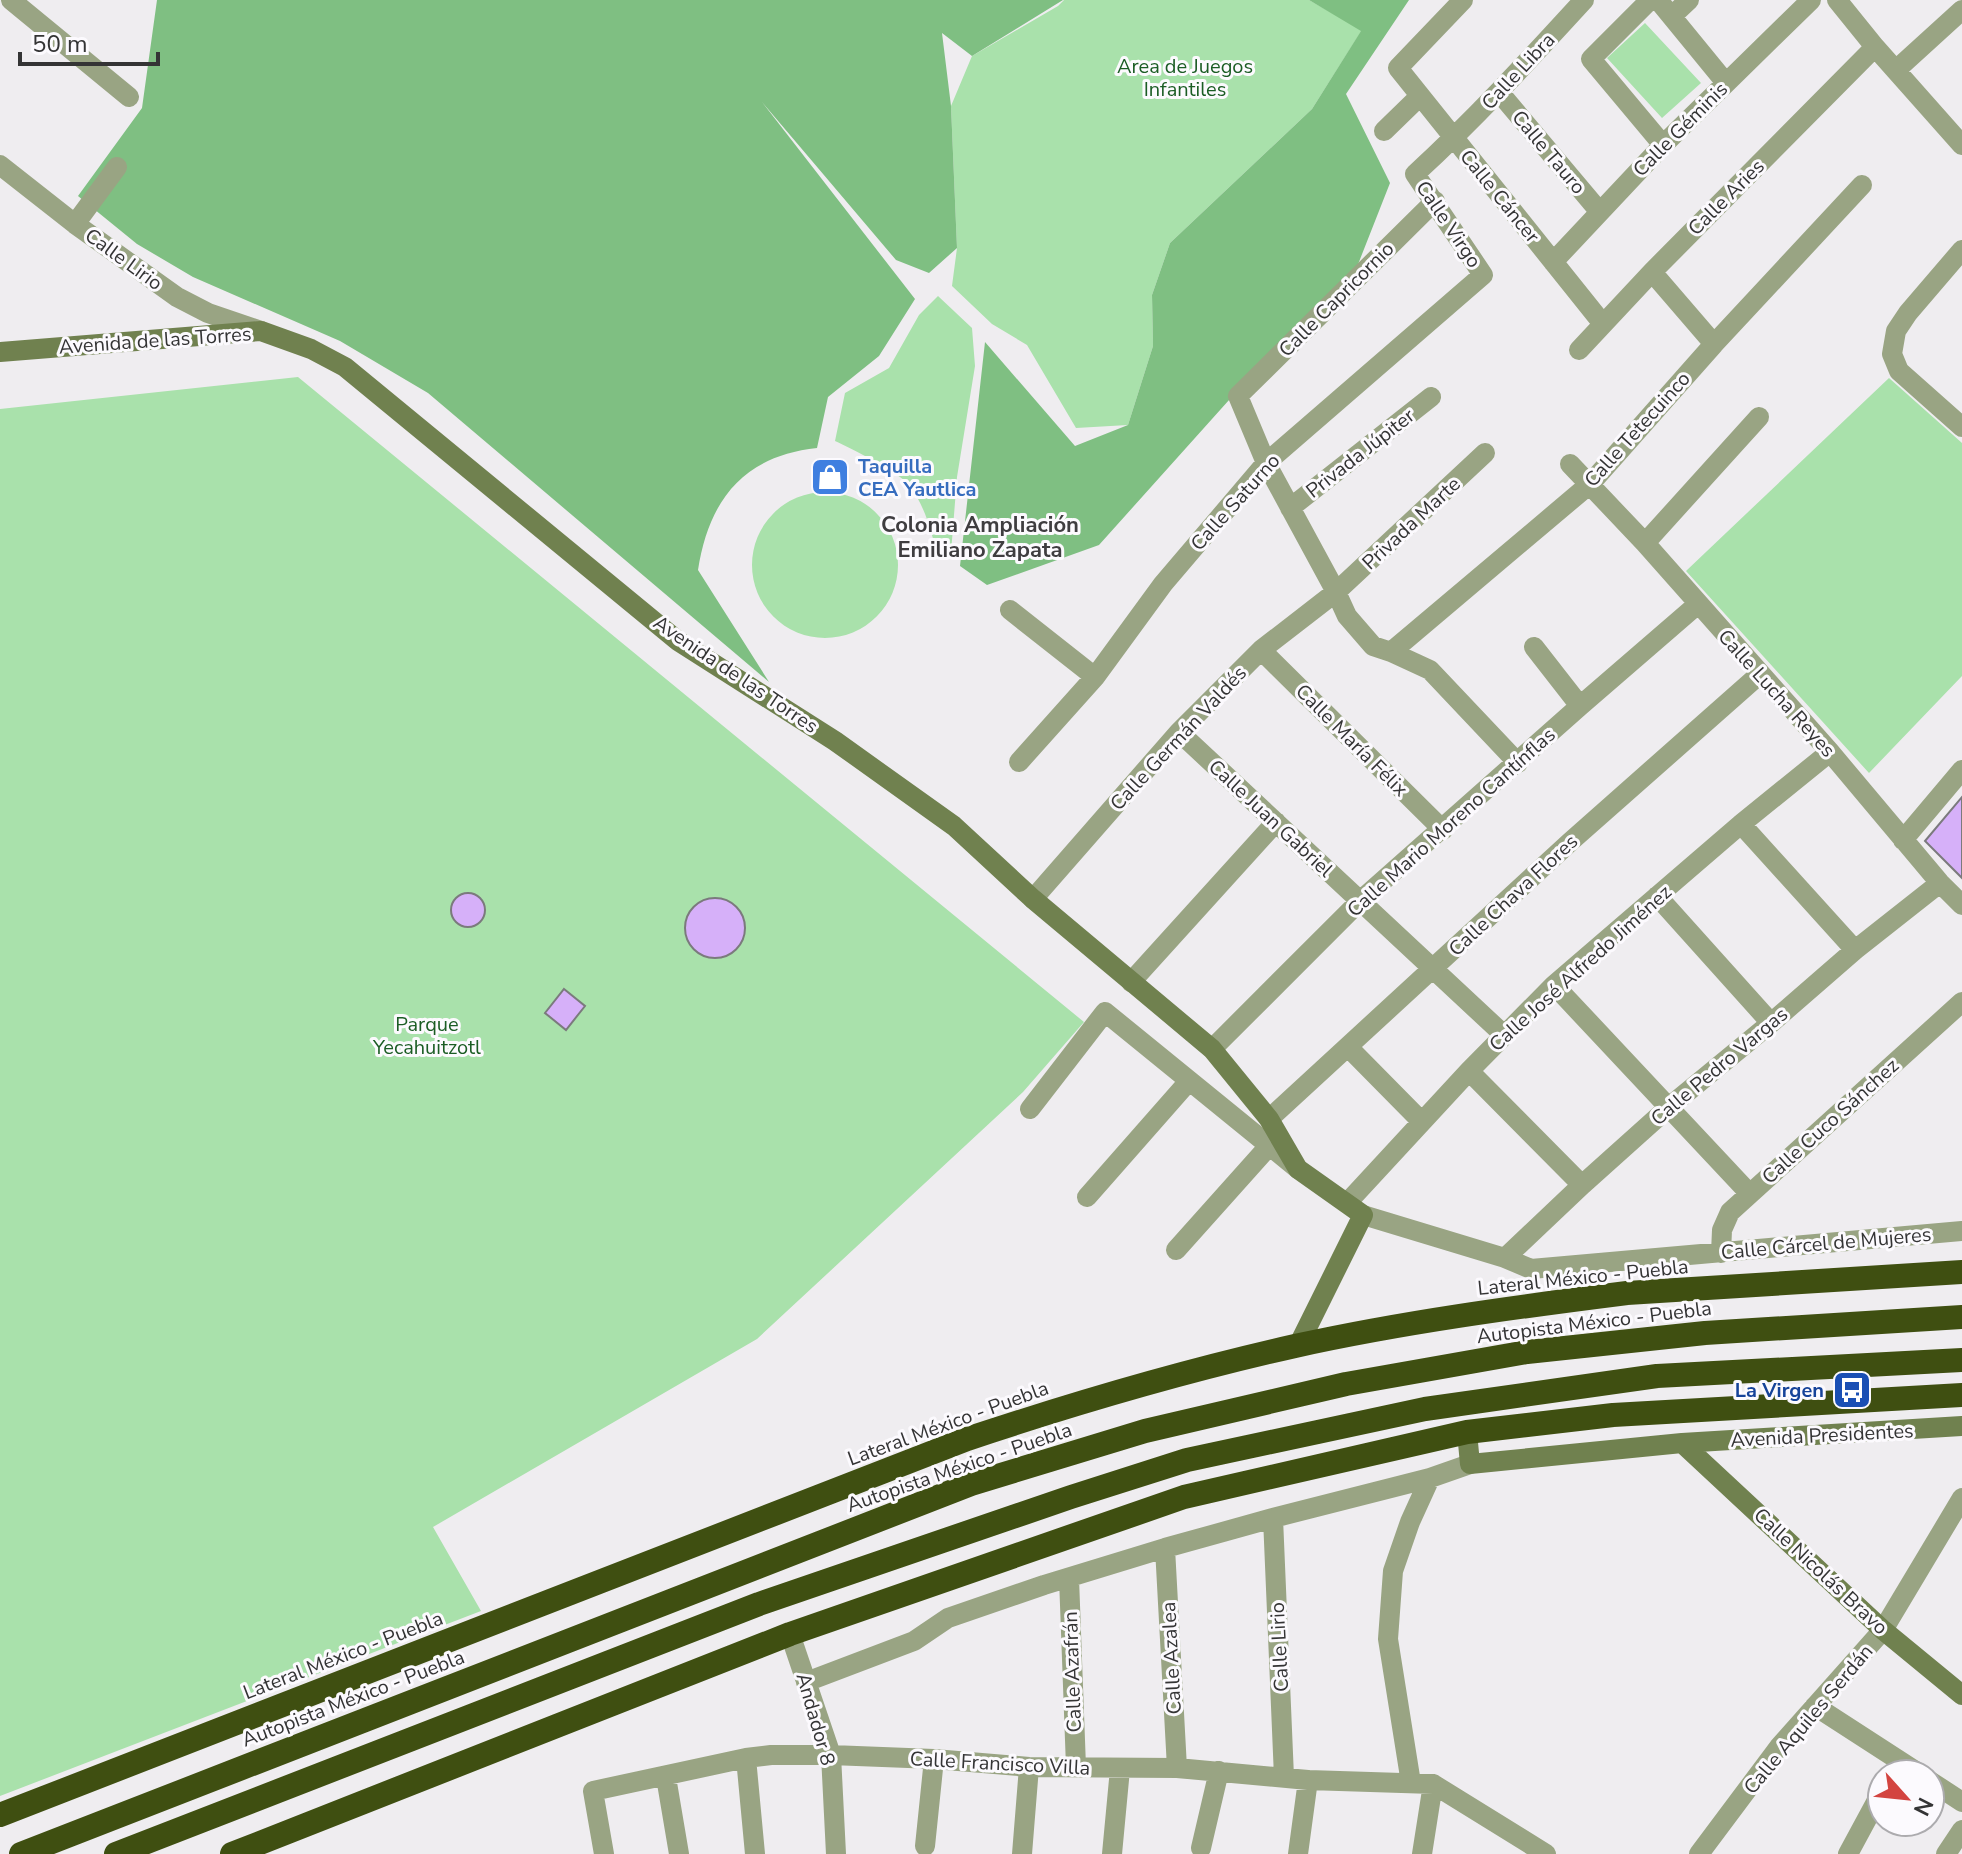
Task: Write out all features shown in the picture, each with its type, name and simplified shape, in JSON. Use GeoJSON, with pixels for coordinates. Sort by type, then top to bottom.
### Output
{"type":"FeatureCollection","features":[{"type":"Feature","properties":{"kind":"highway","name":"Lateral México - Puebla"},"geometry":{"type":"LineString","coordinates":[[0,1815],[967,1439],[1135,1386],[1298,1346],[1443,1318],[1627,1293],[1962,1272]]}},
{"type":"Feature","properties":{"kind":"highway","name":"Autopista México - Puebla"},"geometry":{"type":"LineString","coordinates":[[21,1854],[971,1484],[1145,1431],[1346,1384],[1527,1352],[1705,1333],[1962,1317]]}},
{"type":"Feature","properties":{"kind":"highway"},"geometry":{"type":"LineString","coordinates":[[116,1854],[759,1604],[1187,1460],[1425,1409],[1657,1376],[1962,1360]]}},
{"type":"Feature","properties":{"kind":"highway"},"geometry":{"type":"LineString","coordinates":[[232,1854],[790,1634],[1184,1497],[1467,1432],[1613,1415],[1962,1395]]}},
{"type":"Feature","properties":{"kind":"street"},"geometry":{"type":"LineString","coordinates":[[11,0],[129,97]]}},
{"type":"Feature","properties":{"kind":"street","name":"Calle Cáncer"},"geometry":{"type":"LineString","coordinates":[[1463,0],[1398,68],[1603,324]]}},
{"type":"Feature","properties":{"kind":"street","name":"Calle Libra"},"geometry":{"type":"LineString","coordinates":[[1415,174],[1499,92],[1584,0]]}},
{"type":"Feature","properties":{"kind":"street"},"geometry":{"type":"LineString","coordinates":[[1650,0],[1591,59],[1663,145]]}},
{"type":"Feature","properties":{"kind":"street"},"geometry":{"type":"LineString","coordinates":[[1658,0],[1726,83]]}},
{"type":"Feature","properties":{"kind":"street"},"geometry":{"type":"LineString","coordinates":[[1672,16],[1689,0]]}},
{"type":"Feature","properties":{"kind":"street","name":"Calle Géminis"},"geometry":{"type":"LineString","coordinates":[[1553,262],[1663,145],[1811,0]]}},
{"type":"Feature","properties":{"kind":"street"},"geometry":{"type":"LineString","coordinates":[[1837,0],[1962,145]]}},
{"type":"Feature","properties":{"kind":"street"},"geometry":{"type":"LineString","coordinates":[[1896,70],[1962,10]]}},
{"type":"Feature","properties":{"kind":"street","name":"Calle Aries"},"geometry":{"type":"LineString","coordinates":[[1579,350],[1875,47]]}},
{"type":"Feature","properties":{"kind":"street","name":"Calle Tauro"},"geometry":{"type":"LineString","coordinates":[[1499,92],[1599,211]]}},
{"type":"Feature","properties":{"kind":"street"},"geometry":{"type":"LineString","coordinates":[[1384,131],[1420,96]]}},
{"type":"Feature","properties":{"kind":"street","name":"Calle Lirio"},"geometry":{"type":"LineString","coordinates":[[0,165],[75,224],[177,297],[208,313],[261,331]]}},
{"type":"Feature","properties":{"kind":"street"},"geometry":{"type":"LineString","coordinates":[[75,224],[117,167]]}},
{"type":"Feature","properties":{"kind":"street","name":"Calle Virgo"},"geometry":{"type":"LineString","coordinates":[[1415,174],[1483,275]]}},
{"type":"Feature","properties":{"kind":"street","name":"Calle Tetecuinco"},"geometry":{"type":"LineString","coordinates":[[1391,652],[1590,484],[1714,344],[1862,185]]}},
{"type":"Feature","properties":{"kind":"street","name":"Calle Capricornio"},"geometry":{"type":"LineString","coordinates":[[1266,463],[1238,396],[1435,201]]}},
{"type":"Feature","properties":{"kind":"street"},"geometry":{"type":"LineString","coordinates":[[1958,261],[1908,313],[1896,331],[1892,354],[1899,371],[1962,427]]}},
{"type":"Feature","properties":{"kind":"street"},"geometry":{"type":"LineString","coordinates":[[1652,272],[1714,344]]}},
{"type":"Feature","properties":{"kind":"street","name":"Calle Saturno"},"geometry":{"type":"LineString","coordinates":[[1019,762],[1095,677],[1163,584],[1266,463],[1483,275]]}},
{"type":"Feature","properties":{"kind":"street","name":"Avenida de las Torres"},"geometry":{"type":"LineString","coordinates":[[2,350],[261,331],[311,349],[345,367],[678,641],[835,741],[954,826],[1033,899],[1212,1049],[1269,1119],[1298,1169]]}},
{"type":"Feature","properties":{"kind":"street","name":"Privada Júpiter"},"geometry":{"type":"LineString","coordinates":[[1290,508],[1431,397]]}},
{"type":"Feature","properties":{"kind":"street"},"geometry":{"type":"LineString","coordinates":[[1645,543],[1759,417]]}},
{"type":"Feature","properties":{"kind":"street","name":"Privada Marte"},"geometry":{"type":"LineString","coordinates":[[1336,592],[1485,453]]}},
{"type":"Feature","properties":{"kind":"street"},"geometry":{"type":"LineString","coordinates":[[1266,463],[1347,616],[1373,646],[1430,670],[1518,763]]}},
{"type":"Feature","properties":{"kind":"street","name":"Calle Lucha Reyes"},"geometry":{"type":"LineString","coordinates":[[1570,464],[1645,543],[1962,905]]}},
{"type":"Feature","properties":{"kind":"street","name":"Calle Germán Valdés"},"geometry":{"type":"LineString","coordinates":[[1033,899],[1179,732],[1261,650],[1336,592]]}},
{"type":"Feature","properties":{"kind":"street","name":"Calle Mario Moreno Cantínflas"},"geometry":{"type":"LineString","coordinates":[[1212,1049],[1360,901],[1698,604]]}},
{"type":"Feature","properties":{"kind":"street"},"geometry":{"type":"LineString","coordinates":[[1010,610],[1095,677]]}},
{"type":"Feature","properties":{"kind":"street"},"geometry":{"type":"LineString","coordinates":[[1534,647],[1580,706]]}},
{"type":"Feature","properties":{"kind":"street","name":"Calle María Félix"},"geometry":{"type":"LineString","coordinates":[[1261,650],[1443,830]]}},
{"type":"Feature","properties":{"kind":"street","name":"Calle Chava Flores"},"geometry":{"type":"LineString","coordinates":[[1269,1119],[1570,842],[1760,674]]}},
{"type":"Feature","properties":{"kind":"street","name":"Calle Juan Gabriel"},"geometry":{"type":"LineString","coordinates":[[1179,732],[1504,1035]]}},
{"type":"Feature","properties":{"kind":"street","name":"Calle José Alfredo Jiménez"},"geometry":{"type":"LineString","coordinates":[[1355,1209],[1422,1122],[1554,985],[1830,752]]}},
{"type":"Feature","properties":{"kind":"street"},"geometry":{"type":"LineString","coordinates":[[1903,840],[1962,770]]}},
{"type":"Feature","properties":{"kind":"street"},"geometry":{"type":"LineString","coordinates":[[1131,982],[1276,822]]}},
{"type":"Feature","properties":{"kind":"street"},"geometry":{"type":"LineString","coordinates":[[1741,824],[1855,950]]}},
{"type":"Feature","properties":{"kind":"street","name":"Calle Pedro Vargas"},"geometry":{"type":"LineString","coordinates":[[1505,1258],[1669,1107],[1855,950],[1940,883]]}},
{"type":"Feature","properties":{"kind":"street"},"geometry":{"type":"LineString","coordinates":[[1657,896],[1771,1023]]}},
{"type":"Feature","properties":{"kind":"street"},"geometry":{"type":"LineString","coordinates":[[1554,985],[1750,1194]]}},
{"type":"Feature","properties":{"kind":"street","name":"Calle Cuco Sánchez"},"geometry":{"type":"LineString","coordinates":[[1721,1253],[1722,1230],[1730,1212],[1962,1002]]}},
{"type":"Feature","properties":{"kind":"street","name":"Avenida de las Torres"},"geometry":{"type":"LineString","coordinates":[[1030,1109],[1105,1012],[1298,1169],[1355,1209]]}},
{"type":"Feature","properties":{"kind":"street"},"geometry":{"type":"LineString","coordinates":[[1348,1047],[1422,1122]]}},
{"type":"Feature","properties":{"kind":"street"},"geometry":{"type":"LineString","coordinates":[[1469,1071],[1582,1185]]}},
{"type":"Feature","properties":{"kind":"street"},"geometry":{"type":"LineString","coordinates":[[1087,1197],[1189,1081]]}},
{"type":"Feature","properties":{"kind":"street"},"geometry":{"type":"LineString","coordinates":[[1176,1250],[1269,1146]]}},
{"type":"Feature","properties":{"kind":"street"},"geometry":{"type":"LineString","coordinates":[[1298,1346],[1324,1292],[1355,1209]]}},
{"type":"Feature","properties":{"kind":"street","name":"Calle Cárcel de Mujeres"},"geometry":{"type":"LineString","coordinates":[[1355,1209],[1531,1269],[1933,1233],[1962,1234]]}},
{"type":"Feature","properties":{"kind":"street"},"geometry":{"type":"LineString","coordinates":[[1323,1341],[1324,1292]]}},
{"type":"Feature","properties":{"kind":"street","name":"Avenida Presidentes"},"geometry":{"type":"LineString","coordinates":[[1470,1464],[1682,1443],[1962,1426]]}},
{"type":"Feature","properties":{"kind":"street"},"geometry":{"type":"LineString","coordinates":[[806,1682],[914,1641],[948,1618],[1069,1578],[1165,1548],[1430,1478],[1470,1464],[1467,1432]]}},
{"type":"Feature","properties":{"kind":"street","name":"Calle Nicolás Bravo"},"geometry":{"type":"LineString","coordinates":[[1682,1443],[1883,1630],[1962,1695]]}},
{"type":"Feature","properties":{"kind":"street"},"geometry":{"type":"LineString","coordinates":[[1411,1783],[1388,1639],[1393,1571],[1430,1478]]}},
{"type":"Feature","properties":{"kind":"street","name":"Calle Aquiles Serdán"},"geometry":{"type":"LineString","coordinates":[[1699,1854],[1779,1747],[1883,1630],[1962,1498]]}},
{"type":"Feature","properties":{"kind":"street","name":"Calle Lirio"},"geometry":{"type":"LineString","coordinates":[[1273,1518],[1284,1777]]}},
{"type":"Feature","properties":{"kind":"street","name":"Calle Azalea"},"geometry":{"type":"LineString","coordinates":[[1165,1548],[1177,1768]]}},
{"type":"Feature","properties":{"kind":"street","name":"Calle Azafrán"},"geometry":{"type":"LineString","coordinates":[[1069,1578],[1076,1767]]}},
{"type":"Feature","properties":{"kind":"street","name":"Andador 8"},"geometry":{"type":"LineString","coordinates":[[790,1634],[831,1755],[836,1854]]}},
{"type":"Feature","properties":{"kind":"street"},"geometry":{"type":"LineString","coordinates":[[1815,1706],[1883,1758]]}},
{"type":"Feature","properties":{"kind":"street","name":"Calle Francisco Villa"},"geometry":{"type":"LineString","coordinates":[[604,1854],[593,1791],[771,1755],[934,1759],[1029,1767],[1177,1768],[1308,1780],[1433,1784]]}},
{"type":"Feature","properties":{"kind":"street"},"geometry":{"type":"LineString","coordinates":[[746,1758],[755,1854]]}},
{"type":"Feature","properties":{"kind":"street"},"geometry":{"type":"LineString","coordinates":[[925,1846],[934,1759]]}},
{"type":"Feature","properties":{"kind":"street"},"geometry":{"type":"LineString","coordinates":[[1022,1854],[1029,1767]]}},
{"type":"Feature","properties":{"kind":"street"},"geometry":{"type":"LineString","coordinates":[[1112,1854],[1120,1769]]}},
{"type":"Feature","properties":{"kind":"street"},"geometry":{"type":"LineString","coordinates":[[1201,1848],[1219,1771]]}},
{"type":"Feature","properties":{"kind":"street"},"geometry":{"type":"LineString","coordinates":[[666,1777],[679,1854]]}},
{"type":"Feature","properties":{"kind":"street"},"geometry":{"type":"LineString","coordinates":[[1298,1854],[1308,1780]]}},
{"type":"Feature","properties":{"kind":"street"},"geometry":{"type":"LineString","coordinates":[[1422,1854],[1433,1784],[1517,1845],[1546,1854]]}},
{"type":"Feature","properties":{"kind":"street"},"geometry":{"type":"LineString","coordinates":[[1848,1854],[1866,1821]]}},
{"type":"Feature","properties":{"kind":"street"},"geometry":{"type":"LineString","coordinates":[[1946,1854],[1962,1830]]}},
{"type":"Feature","properties":{"kind":"green space"},"geometry":{"type":"Polygon","coordinates":[[[157,0],[1063,0],[972,56],[942,33],[951,106],[957,248],[929,273],[896,260],[762,102],[915,299],[879,356],[828,397],[817,448],[791,453],[750,472],[721,503],[711,523],[698,570],[769,682],[428,393],[340,341],[193,277],[137,244],[78,196],[142,108],[157,0]]]}},
{"type":"Feature","properties":{"kind":"green space","name":"Area de Juegos Infantiles"},"geometry":{"type":"Polygon","coordinates":[[[1064,0],[1309,0],[1362,30],[1312,109],[1170,243],[1152,295],[1153,346],[1128,425],[1076,428],[1027,345],[992,324],[952,286],[957,248],[951,106],[972,56],[1064,0]]]}},
{"type":"Feature","properties":{"kind":"green space"},"geometry":{"type":"Polygon","coordinates":[[[1309,0],[1409,0],[1346,94],[1390,183],[1355,272],[1238,390],[1099,545],[987,585],[960,566],[985,342],[1075,446],[1128,425],[1153,346],[1152,295],[1170,243],[1312,109],[1361,31],[1309,0]]]}},
{"type":"Feature","properties":{"kind":"green space"},"geometry":{"type":"Polygon","coordinates":[[[1645,23],[1701,83],[1662,118],[1607,58],[1645,23]]]}},
{"type":"Feature","properties":{"kind":"green space"},"geometry":{"type":"Polygon","coordinates":[[[938,296],[972,328],[975,366],[957,477],[951,553],[937,556],[927,520],[910,486],[886,468],[835,441],[845,393],[889,368],[919,315],[938,296]]]}},
{"type":"Feature","properties":{"kind":"green space","name":"Parque Yecahuitzotl"},"geometry":{"type":"Polygon","coordinates":[[[298,377],[1084,1022],[1023,1092],[757,1339],[433,1527],[481,1611],[0,1796],[0,409],[298,377]]]}},
{"type":"Feature","properties":{"kind":"green space"},"geometry":{"type":"Polygon","coordinates":[[[1889,378],[1962,443],[1962,676],[1869,773],[1686,571],[1889,378]]]}},
{"type":"Feature","properties":{"kind":"green space"},"geometry":{"type":"Polygon","coordinates":[[[825,492],[853,497],[877,513],[893,537],[898,565],[893,593],[877,617],[853,633],[825,638],[797,633],[773,617],[757,593],[752,565],[757,537],[773,513],[797,497],[825,492]]]}},
{"type":"Feature","properties":{"kind":"building"},"geometry":{"type":"Polygon","coordinates":[[[1962,797],[1962,878],[1925,841],[1962,797]]]}},
{"type":"Feature","properties":{"kind":"building"},"geometry":{"type":"Polygon","coordinates":[[[468,893],[480,898],[485,910],[480,922],[468,927],[456,922],[451,910],[456,898],[468,893]]]}},
{"type":"Feature","properties":{"kind":"building"},"geometry":{"type":"Polygon","coordinates":[[[715,898],[736,907],[745,928],[736,949],[715,958],[694,949],[685,928],[694,907],[715,898]]]}},
{"type":"Feature","properties":{"kind":"building"},"geometry":{"type":"Polygon","coordinates":[[[564,989],[585,1006],[566,1030],[545,1013],[564,989]]]}},
{"type":"Feature","properties":{"kind":"place","name":"Taquilla CEA Yautlica"},"geometry":{"type":"Point","coordinates":[830,477]}},
{"type":"Feature","properties":{"kind":"place","name":"La Virgen"},"geometry":{"type":"Point","coordinates":[1852,1390]}},
{"type":"Feature","properties":{"kind":"district","name":"Colonia Ampliación Emiliano Zapata"},"geometry":{"type":"Point","coordinates":[980,536]}}]}
